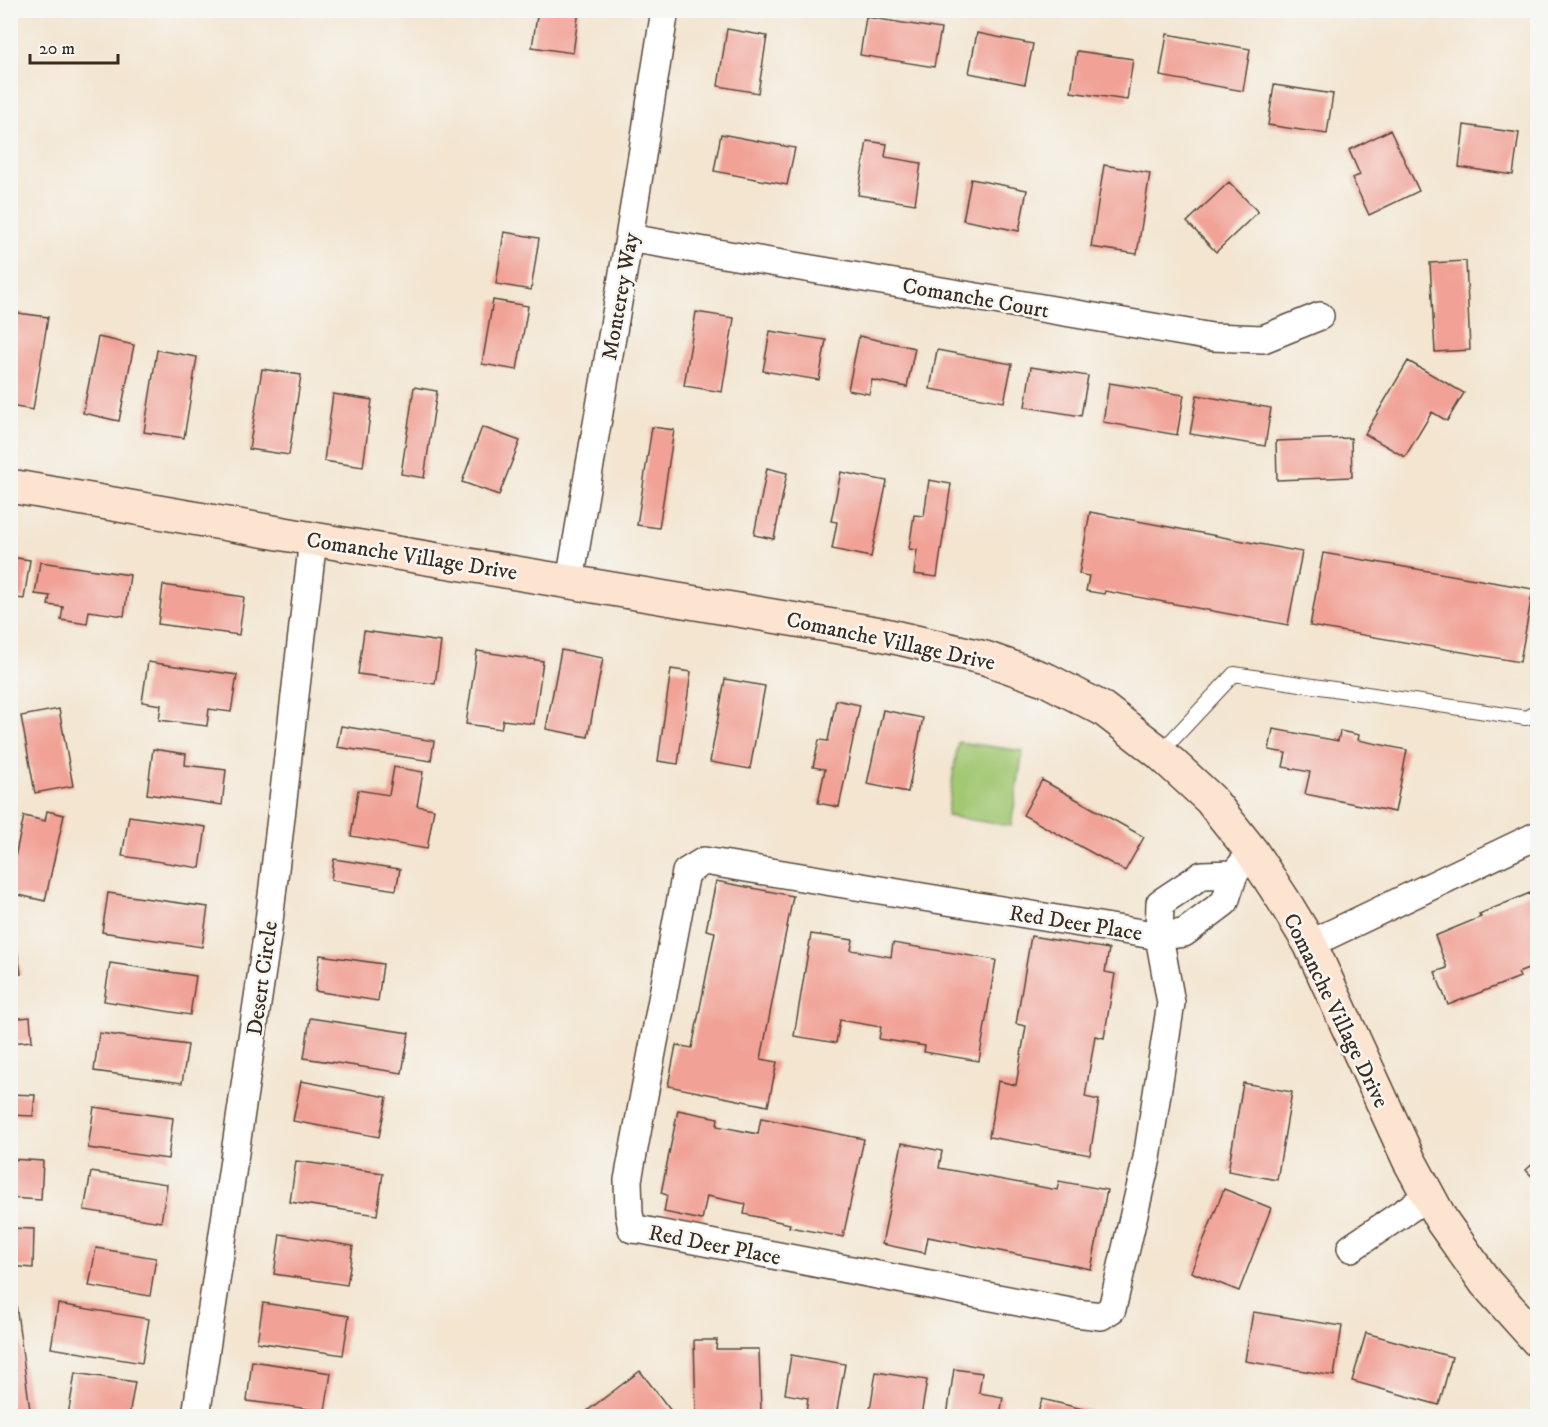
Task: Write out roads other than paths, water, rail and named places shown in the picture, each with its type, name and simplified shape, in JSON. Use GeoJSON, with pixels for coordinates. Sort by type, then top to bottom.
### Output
{"type":"FeatureCollection","features":[{"type":"Feature","properties":{"kind":"street","name":"Monterey Way"},"geometry":{"type":"LineString","coordinates":[[570,581],[629,238],[665,10]]}},
{"type":"Feature","properties":{"kind":"street","name":"Comanche Court"},"geometry":{"type":"LineString","coordinates":[[629,238],[1212,337],[1263,339],[1320,316]]}},
{"type":"Feature","properties":{"kind":"street","name":"Comanche Village Drive"},"geometry":{"type":"LineString","coordinates":[[10,486],[881,634],[985,658],[1047,680],[1093,704],[1160,753],[1210,798],[1243,863],[1284,901],[1310,944],[1409,1160],[1442,1221],[1486,1283],[1536,1336]]}},
{"type":"Feature","properties":{"kind":"street","name":"Desert Circle"},"geometry":{"type":"LineString","coordinates":[[196,1416],[268,930],[314,539]]}},
{"type":"Feature","properties":{"kind":"street"},"geometry":{"type":"LineString","coordinates":[[1310,944],[1538,835]]}},
{"type":"Feature","properties":{"kind":"street","name":"Red Deer Place"},"geometry":{"type":"LineString","coordinates":[[1243,863],[1202,875],[1160,903],[1159,936],[1171,1003],[1147,1158],[1112,1309],[1101,1316],[632,1229],[628,1180],[686,872],[704,861],[1159,936],[1184,933],[1225,902],[1243,863]]}},
{"type":"Feature","properties":{"kind":"street"},"geometry":{"type":"LineString","coordinates":[[1351,1248],[1428,1196]]}},
{"type":"Feature","properties":{"kind":"lane"},"geometry":{"type":"LineString","coordinates":[[1160,753],[1234,674],[1526,718],[1538,711]]}}]}
